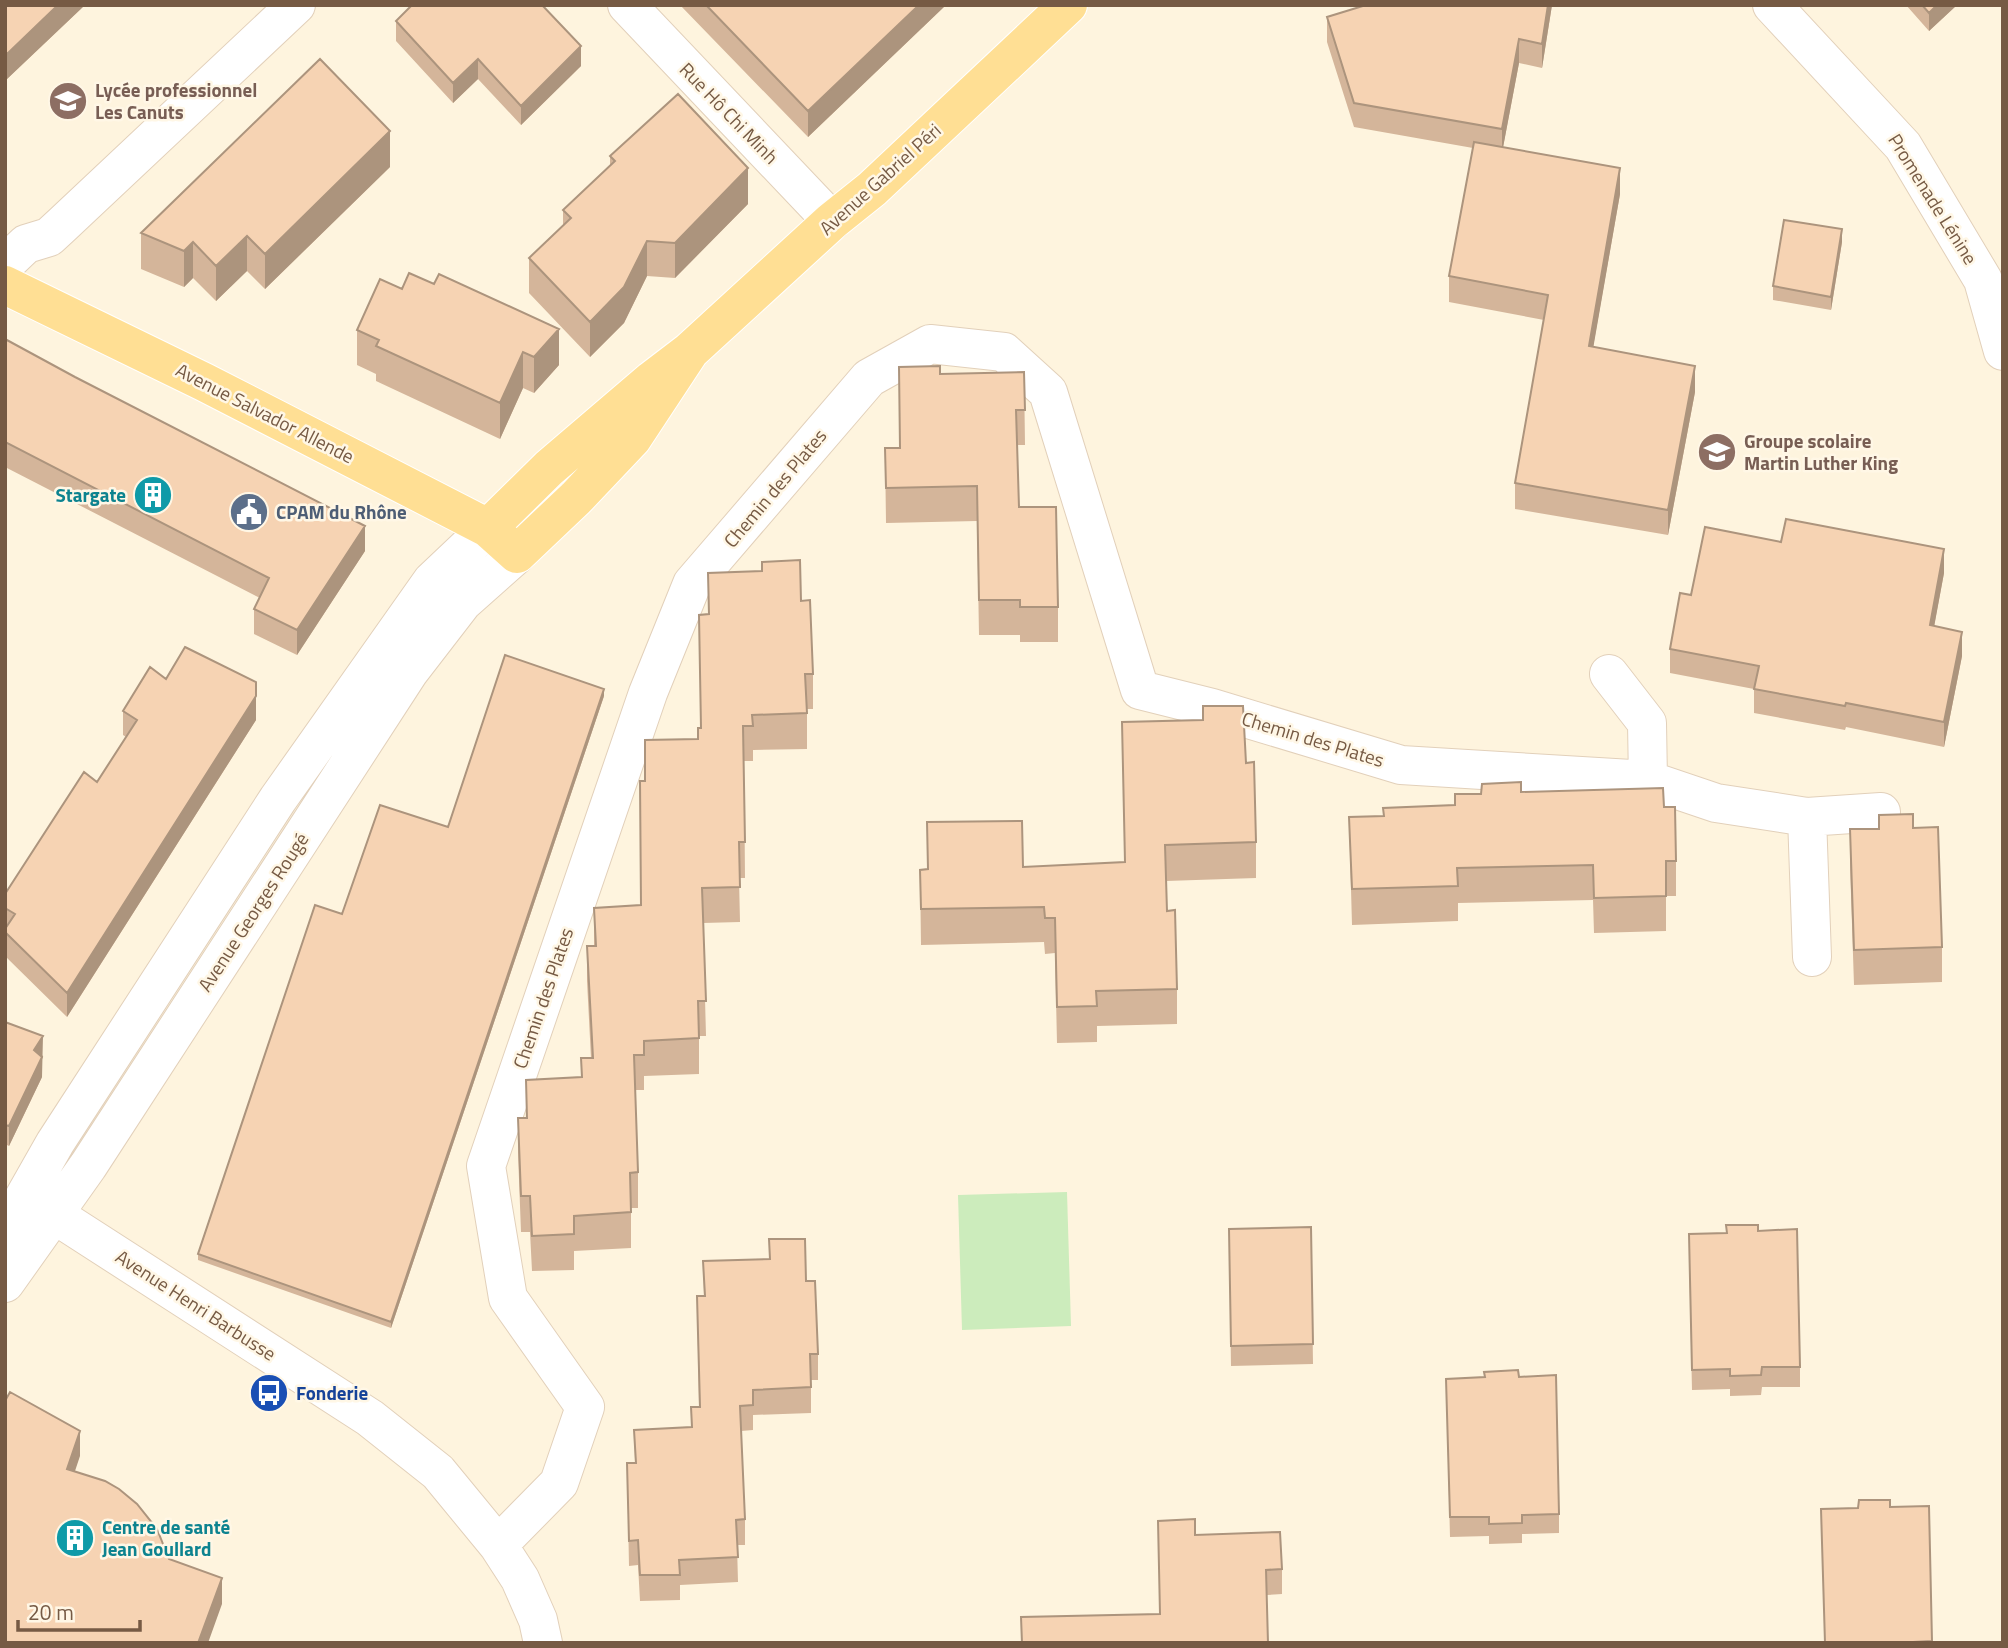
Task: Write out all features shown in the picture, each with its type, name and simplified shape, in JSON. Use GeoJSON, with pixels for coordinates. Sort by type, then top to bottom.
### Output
{"type":"FeatureCollection","features":[{"type":"Feature","properties":{"kind":"main road","name":"Avenue Gabriel Péri"},"geometry":{"type":"LineString","coordinates":[[488,528],[549,468],[652,380],[691,351],[832,221],[872,189],[1068,5]]}},
{"type":"Feature","properties":{"kind":"main road","name":"Avenue Salvador Allende"},"geometry":{"type":"LineString","coordinates":[[5,285],[204,382],[488,528],[517,554]]}},
{"type":"Feature","properties":{"kind":"main road","name":"Avenue Gabriel Péri"},"geometry":{"type":"LineString","coordinates":[[517,554],[576,498],[632,439],[691,351]]}},
{"type":"Feature","properties":{"kind":"street"},"geometry":{"type":"LineString","coordinates":[[5,264],[26,244],[49,237],[296,5]]}},
{"type":"Feature","properties":{"kind":"street","name":"Rue Hô Chi Minh"},"geometry":{"type":"LineString","coordinates":[[626,5],[832,221]]}},
{"type":"Feature","properties":{"kind":"street","name":"Promenade Lénine"},"geometry":{"type":"LineString","coordinates":[[1772,5],[1903,146],[1983,280],[2003,351]]}},
{"type":"Feature","properties":{"kind":"street","name":"Chemin des Plates"},"geometry":{"type":"LineString","coordinates":[[498,1545],[559,1483],[585,1406],[508,1298],[486,1166],[648,693],[692,584],[869,378],[930,344],[1004,352],[1048,392],[1140,690],[1212,708],[1401,765],[1648,780],[1716,803],[1807,817],[1881,812]]}},
{"type":"Feature","properties":{"kind":"street","name":"Avenue Georges Rougé"},"geometry":{"type":"LineString","coordinates":[[5,1283],[28,1202],[55,1143],[278,799],[432,581],[488,528]]}},
{"type":"Feature","properties":{"kind":"street","name":"Avenue Georges Rougé"},"geometry":{"type":"LineString","coordinates":[[5,1231],[409,672],[463,603],[517,554]]}},
{"type":"Feature","properties":{"kind":"street"},"geometry":{"type":"LineString","coordinates":[[1609,674],[1647,723],[1648,780]]}},
{"type":"Feature","properties":{"kind":"street"},"geometry":{"type":"LineString","coordinates":[[1807,817],[1812,957]]}},
{"type":"Feature","properties":{"kind":"street","name":"Avenue Henri Barbusse"},"geometry":{"type":"LineString","coordinates":[[28,1202],[370,1418],[438,1472],[498,1545],[520,1579],[538,1620],[542,1643]]}},
{"type":"Feature","properties":{"kind":"green space"},"geometry":{"type":"Polygon","coordinates":[[[1067,1192],[1071,1326],[962,1330],[958,1195],[1067,1192]]]}},
{"type":"Feature","properties":{"kind":"building"},"geometry":{"type":"Polygon","coordinates":[[[5,5],[58,5],[7,54],[5,5]]]}},
{"type":"Feature","properties":{"kind":"building"},"geometry":{"type":"Polygon","coordinates":[[[412,5],[542,5],[581,46],[521,106],[478,59],[453,83],[396,21],[412,5]]]}},
{"type":"Feature","properties":{"kind":"building"},"geometry":{"type":"Polygon","coordinates":[[[706,5],[919,5],[808,111],[706,5]]]}},
{"type":"Feature","properties":{"kind":"building"},"geometry":{"type":"Polygon","coordinates":[[[1366,5],[1548,5],[1542,44],[1519,39],[1502,129],[1354,103],[1327,17],[1366,5]]]}},
{"type":"Feature","properties":{"kind":"building"},"geometry":{"type":"Polygon","coordinates":[[[1922,5],[1937,5],[1929,13],[1922,5]]]}},
{"type":"Feature","properties":{"kind":"building"},"geometry":{"type":"Polygon","coordinates":[[[320,59],[390,131],[265,254],[247,236],[216,266],[193,242],[184,251],[141,233],[320,59]]]}},
{"type":"Feature","properties":{"kind":"building"},"geometry":{"type":"Polygon","coordinates":[[[678,94],[748,168],[675,243],[647,241],[624,287],[590,322],[529,258],[571,218],[563,210],[615,161],[610,156],[678,94]]]}},
{"type":"Feature","properties":{"kind":"building"},"geometry":{"type":"Polygon","coordinates":[[[1474,142],[1620,168],[1589,346],[1695,366],[1668,510],[1515,483],[1548,295],[1449,276],[1474,142]]]}},
{"type":"Feature","properties":{"kind":"building"},"geometry":{"type":"Polygon","coordinates":[[[1784,220],[1842,229],[1831,297],[1773,286],[1784,220]]]}},
{"type":"Feature","properties":{"kind":"building"},"geometry":{"type":"Polygon","coordinates":[[[409,273],[434,284],[439,274],[559,329],[534,357],[523,352],[500,403],[376,346],[379,340],[357,330],[380,279],[402,289],[409,273]]]}},
{"type":"Feature","properties":{"kind":"building","name":"Stargate"},"geometry":{"type":"Polygon","coordinates":[[[5,339],[365,526],[297,630],[254,609],[269,578],[5,442],[5,339]]]}},
{"type":"Feature","properties":{"kind":"building"},"geometry":{"type":"Polygon","coordinates":[[[940,366],[940,374],[1024,372],[1025,410],[1016,410],[1019,507],[1056,507],[1058,607],[1020,607],[1020,600],[979,600],[977,486],[886,488],[885,448],[900,448],[899,367],[940,366]]]}},
{"type":"Feature","properties":{"kind":"building"},"geometry":{"type":"Polygon","coordinates":[[[1786,519],[1944,549],[1930,625],[1962,632],[1944,722],[1754,689],[1759,666],[1670,649],[1680,593],[1691,595],[1705,527],[1781,542],[1786,519]]]}},
{"type":"Feature","properties":{"kind":"building"},"geometry":{"type":"Polygon","coordinates":[[[800,560],[801,601],[810,600],[813,674],[805,674],[807,713],[752,715],[753,726],[743,726],[745,842],[739,842],[740,887],[702,888],[706,1001],[698,1001],[699,1038],[644,1041],[644,1055],[634,1055],[638,1172],[630,1173],[631,1212],[574,1216],[574,1234],[532,1236],[530,1196],[521,1196],[518,1118],[527,1118],[526,1080],[582,1077],[581,1058],[593,1058],[587,946],[596,946],[594,908],[641,905],[640,781],[645,781],[645,740],[698,739],[698,728],[701,728],[699,615],[709,614],[708,573],[762,571],[762,562],[800,560]]]}},
{"type":"Feature","properties":{"kind":"building"},"geometry":{"type":"Polygon","coordinates":[[[185,647],[256,682],[256,696],[67,993],[5,932],[15,914],[5,908],[5,894],[84,772],[97,782],[137,720],[123,711],[150,667],[166,679],[185,647]]]}},
{"type":"Feature","properties":{"kind":"building"},"geometry":{"type":"Polygon","coordinates":[[[505,655],[604,689],[391,1322],[198,1254],[315,905],[342,914],[380,805],[448,827],[505,655]]]}},
{"type":"Feature","properties":{"kind":"building"},"geometry":{"type":"Polygon","coordinates":[[[1203,706],[1243,706],[1246,763],[1254,762],[1256,842],[1165,845],[1167,911],[1175,910],[1177,989],[1096,991],[1097,1006],[1057,1007],[1055,918],[1045,918],[1044,907],[921,909],[920,870],[928,869],[927,822],[1022,821],[1023,867],[1125,862],[1122,722],[1203,720],[1203,706]]]}},
{"type":"Feature","properties":{"kind":"building"},"geometry":{"type":"Polygon","coordinates":[[[1521,782],[1521,792],[1663,788],[1664,807],[1675,807],[1676,861],[1666,861],[1666,896],[1594,898],[1593,865],[1457,868],[1458,886],[1352,889],[1349,817],[1384,816],[1383,808],[1455,805],[1455,794],[1481,794],[1482,784],[1521,782]]]}},
{"type":"Feature","properties":{"kind":"building"},"geometry":{"type":"Polygon","coordinates":[[[1913,814],[1913,828],[1938,827],[1942,947],[1854,950],[1850,829],[1879,829],[1879,815],[1913,814]]]}},
{"type":"Feature","properties":{"kind":"building"},"geometry":{"type":"Polygon","coordinates":[[[5,1022],[43,1036],[34,1050],[42,1057],[9,1126],[5,1125],[5,1022]]]}},
{"type":"Feature","properties":{"kind":"building"},"geometry":{"type":"Polygon","coordinates":[[[1726,1225],[1758,1225],[1758,1231],[1797,1229],[1800,1367],[1762,1367],[1761,1375],[1730,1376],[1730,1369],[1692,1370],[1689,1234],[1727,1233],[1726,1225]]]}},
{"type":"Feature","properties":{"kind":"building"},"geometry":{"type":"Polygon","coordinates":[[[1311,1227],[1313,1344],[1231,1346],[1229,1229],[1311,1227]]]}},
{"type":"Feature","properties":{"kind":"building"},"geometry":{"type":"Polygon","coordinates":[[[769,1239],[805,1239],[806,1281],[815,1281],[818,1354],[810,1354],[811,1387],[753,1390],[753,1405],[740,1406],[745,1519],[736,1520],[738,1557],[679,1560],[680,1575],[640,1575],[638,1540],[629,1541],[627,1463],[636,1463],[634,1430],[692,1427],[691,1407],[700,1407],[697,1296],[705,1296],[703,1261],[770,1259],[769,1239]]]}},
{"type":"Feature","properties":{"kind":"building"},"geometry":{"type":"Polygon","coordinates":[[[1518,1370],[1519,1377],[1556,1375],[1559,1514],[1522,1515],[1522,1523],[1489,1524],[1489,1517],[1450,1517],[1446,1379],[1485,1377],[1484,1372],[1518,1370]]]}},
{"type":"Feature","properties":{"kind":"building","name":"Centre de santé Jean Goullard"},"geometry":{"type":"Polygon","coordinates":[[[10,1392],[80,1431],[67,1469],[105,1481],[137,1504],[157,1529],[169,1559],[222,1578],[198,1643],[5,1643],[5,1401],[10,1392]]]}},
{"type":"Feature","properties":{"kind":"building"},"geometry":{"type":"Polygon","coordinates":[[[1859,1500],[1890,1500],[1890,1507],[1929,1506],[1932,1641],[1825,1643],[1821,1509],[1858,1508],[1859,1500]]]}},
{"type":"Feature","properties":{"kind":"building"},"geometry":{"type":"Polygon","coordinates":[[[1195,1519],[1195,1535],[1280,1532],[1282,1569],[1266,1570],[1268,1643],[1022,1643],[1021,1617],[1160,1614],[1158,1521],[1195,1519]]]}},
{"type":"Feature","properties":{"kind":"place","name":"Lycée professionnel Les Canuts"},"geometry":{"type":"Point","coordinates":[68,101]}},
{"type":"Feature","properties":{"kind":"place","name":"Groupe scolaire Martin Luther King"},"geometry":{"type":"Point","coordinates":[1717,452]}},
{"type":"Feature","properties":{"kind":"place","name":"Stargate"},"geometry":{"type":"Point","coordinates":[153,495]}},
{"type":"Feature","properties":{"kind":"place","name":"CPAM du Rhône"},"geometry":{"type":"Point","coordinates":[249,512]}},
{"type":"Feature","properties":{"kind":"place","name":"Fonderie"},"geometry":{"type":"Point","coordinates":[269,1393]}},
{"type":"Feature","properties":{"kind":"place","name":"Centre de santé Jean Goullard"},"geometry":{"type":"Point","coordinates":[75,1538]}}]}
